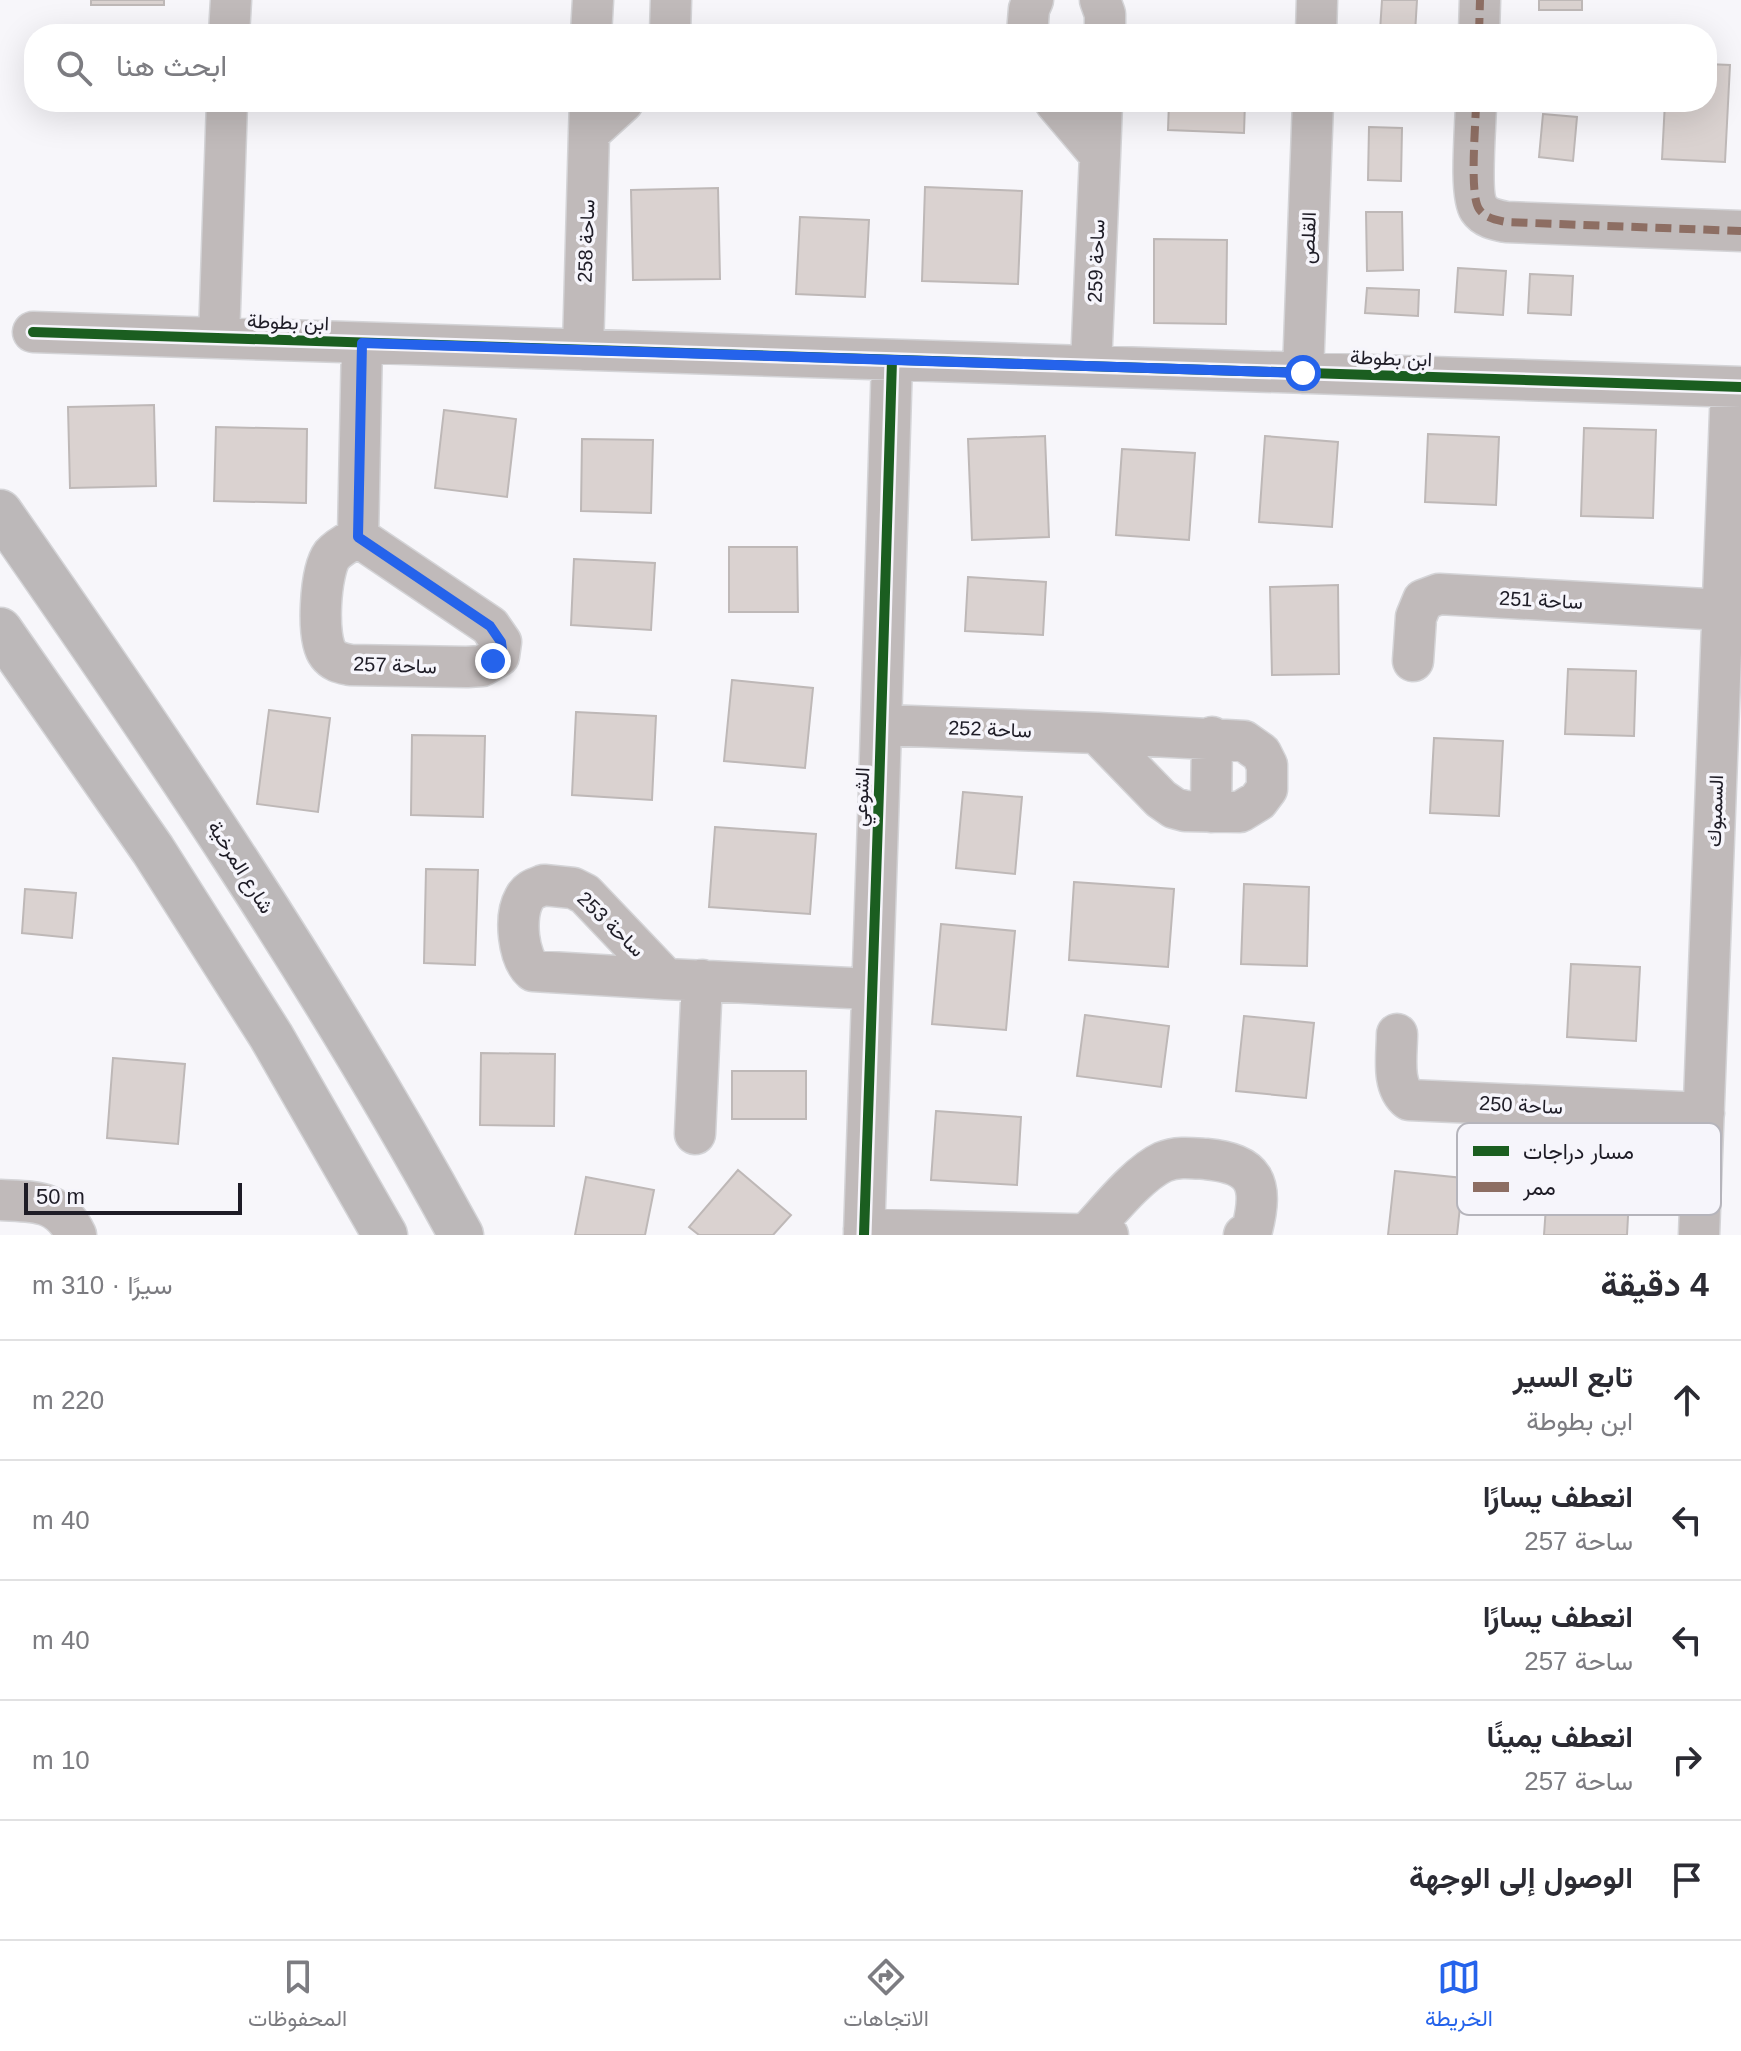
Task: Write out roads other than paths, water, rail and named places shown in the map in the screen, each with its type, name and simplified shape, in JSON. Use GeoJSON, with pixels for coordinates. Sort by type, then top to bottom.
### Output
{"type":"FeatureCollection","features":[{"type":"Feature","properties":{"kind":"highway","name":"شارع المرخية"},"geometry":{"type":"LineString","coordinates":[[0,512],[223,837],[358,1053],[461,1235]]}},
{"type":"Feature","properties":{"kind":"highway"},"geometry":{"type":"LineString","coordinates":[[0,630],[153,850],[271,1036],[385,1235]]}},
{"type":"Feature","properties":{"kind":"street"},"geometry":{"type":"LineString","coordinates":[[230,24],[231,0]]}},
{"type":"Feature","properties":{"kind":"street"},"geometry":{"type":"LineString","coordinates":[[592,24],[593,0]]}},
{"type":"Feature","properties":{"kind":"street"},"geometry":{"type":"LineString","coordinates":[[670,24],[671,0]]}},
{"type":"Feature","properties":{"kind":"street"},"geometry":{"type":"LineString","coordinates":[[1028,24],[1033,0]]}},
{"type":"Feature","properties":{"kind":"street"},"geometry":{"type":"LineString","coordinates":[[1100,0],[1105,24]]}},
{"type":"Feature","properties":{"kind":"street"},"geometry":{"type":"LineString","coordinates":[[1316,24],[1317,0]]}},
{"type":"Feature","properties":{"kind":"street"},"geometry":{"type":"LineString","coordinates":[[1479,24],[1480,0]]}},
{"type":"Feature","properties":{"kind":"street","name":"ابن بطوطة"},"geometry":{"type":"LineString","coordinates":[[219,338],[227,112]]}},
{"type":"Feature","properties":{"kind":"street"},"geometry":{"type":"LineString","coordinates":[[1063,112],[1100,155]]}},
{"type":"Feature","properties":{"kind":"street","name":"ساحة 259"},"geometry":{"type":"LineString","coordinates":[[1091,366],[1102,112]]}},
{"type":"Feature","properties":{"kind":"street","name":"القلص"},"geometry":{"type":"LineString","coordinates":[[1303,373],[1313,112]]}},
{"type":"Feature","properties":{"kind":"street"},"geometry":{"type":"LineString","coordinates":[[1476,112],[1474,189],[1479,210],[1486,217],[1506,222],[1741,231]]}},
{"type":"Feature","properties":{"kind":"street","name":"ساحة 258"},"geometry":{"type":"LineString","coordinates":[[583,350],[590,118]]}},
{"type":"Feature","properties":{"kind":"street","name":"ابن بطوطة"},"geometry":{"type":"LineString","coordinates":[[33,332],[1736,387]]}},
{"type":"Feature","properties":{"kind":"street"},"geometry":{"type":"LineString","coordinates":[[358,537],[362,343]]}},
{"type":"Feature","properties":{"kind":"street","name":"الشوعي"},"geometry":{"type":"LineString","coordinates":[[864,1232],[883,725],[892,360]]}},
{"type":"Feature","properties":{"kind":"street","name":"السمبوك"},"geometry":{"type":"LineString","coordinates":[[1704,1123],[1723,610],[1736,387]]}},
{"type":"Feature","properties":{"kind":"street","name":"ساحة 257"},"geometry":{"type":"LineString","coordinates":[[358,537],[490,626],[501,642],[499,656],[482,666],[467,667],[350,665],[336,662],[326,652],[321,640],[323,578],[333,554],[358,537]]}},
{"type":"Feature","properties":{"kind":"street","name":"ساحة 251"},"geometry":{"type":"LineString","coordinates":[[1413,661],[1416,617],[1423,600],[1439,594],[1723,610]]}},
{"type":"Feature","properties":{"kind":"street","name":"ساحة 252"},"geometry":{"type":"LineString","coordinates":[[883,725],[1212,737],[1244,741],[1261,753],[1269,775],[1267,789],[1258,801],[1240,812],[1174,808],[1161,799],[1097,733]]}},
{"type":"Feature","properties":{"kind":"street"},"geometry":{"type":"LineString","coordinates":[[1211,812],[1212,737]]}},
{"type":"Feature","properties":{"kind":"street"},"geometry":{"type":"LineString","coordinates":[[695,1134],[684,980],[871,989]]}},
{"type":"Feature","properties":{"kind":"street","name":"ساحة 250"},"geometry":{"type":"LineString","coordinates":[[1397,1034],[1397,1081],[1401,1093],[1409,1100],[1704,1113]]}},
{"type":"Feature","properties":{"kind":"street"},"geometry":{"type":"LineString","coordinates":[[1087,1234],[1147,1173],[1163,1162],[1180,1157],[1229,1162],[1250,1172],[1255,1192],[1255,1218],[1252,1230],[1244,1235]]}},
{"type":"Feature","properties":{"kind":"street"},"geometry":{"type":"LineString","coordinates":[[0,1200],[39,1202],[55,1208],[68,1220],[76,1235]]}},
{"type":"Feature","properties":{"kind":"street","name":"السمبوك"},"geometry":{"type":"LineString","coordinates":[[1699,1235],[1700,1215]]}},
{"type":"Feature","properties":{"kind":"street"},"geometry":{"type":"LineString","coordinates":[[864,1232],[1108,1235]]}}]}
